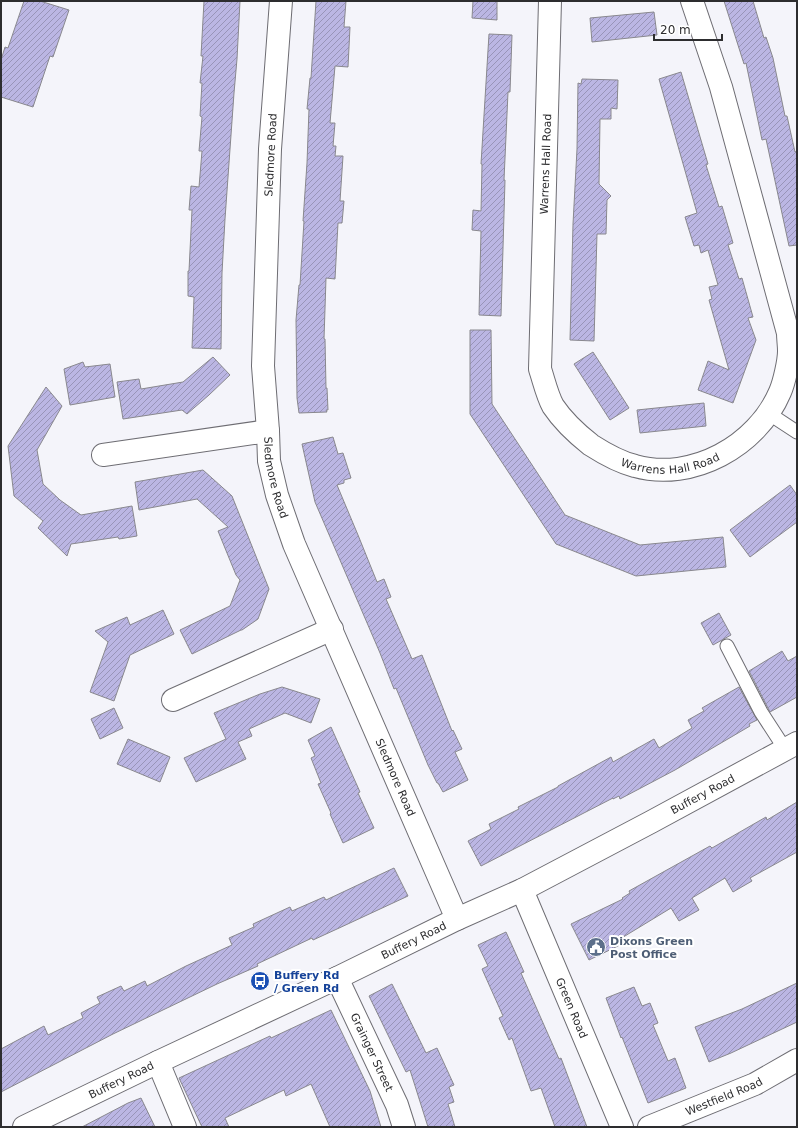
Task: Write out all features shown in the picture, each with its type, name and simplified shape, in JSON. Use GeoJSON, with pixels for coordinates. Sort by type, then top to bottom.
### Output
{"type":"FeatureCollection","features":[{"type":"Feature","properties":{"kind":"street","name":"Sledmore Road"},"geometry":{"type":"LineString","coordinates":[[281,1],[270,149],[263,366],[269,461],[276,495],[294,544],[458,919]]}},
{"type":"Feature","properties":{"kind":"street","name":"Warrens Hall Road"},"geometry":{"type":"LineString","coordinates":[[550,1],[540,369],[553,405],[580,437],[617,460],[655,470],[691,467],[734,448],[753,432],[764,420],[780,392],[790,352],[788,333],[721,87],[692,1]]}},
{"type":"Feature","properties":{"kind":"street"},"geometry":{"type":"LineString","coordinates":[[103,455],[268,431]]}},
{"type":"Feature","properties":{"kind":"street"},"geometry":{"type":"LineString","coordinates":[[173,700],[332,629]]}},
{"type":"Feature","properties":{"kind":"street","name":"Buffery Road"},"geometry":{"type":"LineString","coordinates":[[24,1127],[458,919],[522,890],[791,746]]}},
{"type":"Feature","properties":{"kind":"street","name":"Green Road"},"geometry":{"type":"LineString","coordinates":[[522,890],[622,1127]]}},
{"type":"Feature","properties":{"kind":"street","name":"Grainger Street"},"geometry":{"type":"LineString","coordinates":[[337,978],[397,1105],[404,1127]]}},
{"type":"Feature","properties":{"kind":"street","name":"Westfield Road"},"geometry":{"type":"LineString","coordinates":[[649,1127],[755,1084],[797,1060]]}},
{"type":"Feature","properties":{"kind":"street"},"geometry":{"type":"LineString","coordinates":[[158,1062],[185,1127]]}},
{"type":"Feature","properties":{"kind":"lane"},"geometry":{"type":"LineString","coordinates":[[768,413],[797,432]]}},
{"type":"Feature","properties":{"kind":"lane"},"geometry":{"type":"LineString","coordinates":[[727,646],[761,712],[791,746]]}},
{"type":"Feature","properties":{"kind":"building"},"geometry":{"type":"Polygon","coordinates":[[[24,1],[40,1],[69,10],[53,57],[50,56],[33,107],[1,97],[1,60],[5,47],[8,48],[24,1]]]}},
{"type":"Feature","properties":{"kind":"building"},"geometry":{"type":"Polygon","coordinates":[[[204,1],[240,1],[222,273],[221,349],[192,348],[194,297],[188,296],[192,210],[189,210],[191,186],[199,187],[202,151],[199,151],[202,117],[200,116],[202,83],[200,83],[203,56],[201,56],[204,1]]]}},
{"type":"Feature","properties":{"kind":"building"},"geometry":{"type":"Polygon","coordinates":[[[316,1],[346,1],[344,27],[350,27],[348,67],[335,66],[330,123],[335,123],[333,146],[336,146],[335,156],[343,156],[340,201],[344,201],[342,223],[338,223],[335,279],[326,278],[324,339],[328,410],[326,410],[327,412],[299,413],[297,398],[296,320],[304,221],[309,109],[307,109],[311,78],[316,1]]]}},
{"type":"Feature","properties":{"kind":"building"},"geometry":{"type":"Polygon","coordinates":[[[473,1],[497,1],[497,20],[472,18],[473,1]]]}},
{"type":"Feature","properties":{"kind":"building"},"geometry":{"type":"Polygon","coordinates":[[[724,1],[753,1],[764,38],[766,37],[773,58],[785,116],[787,116],[795,152],[797,151],[797,245],[789,246],[766,139],[762,140],[746,63],[744,64],[724,1]]]}},
{"type":"Feature","properties":{"kind":"building"},"geometry":{"type":"Polygon","coordinates":[[[654,12],[657,35],[592,42],[590,18],[654,12]]]}},
{"type":"Feature","properties":{"kind":"building"},"geometry":{"type":"Polygon","coordinates":[[[489,34],[512,35],[504,180],[501,316],[479,315],[481,231],[472,230],[473,210],[481,211],[481,164],[489,34]]]}},
{"type":"Feature","properties":{"kind":"building"},"geometry":{"type":"Polygon","coordinates":[[[681,72],[708,164],[706,165],[719,207],[722,206],[733,243],[728,245],[739,279],[742,278],[753,317],[748,318],[756,340],[733,403],[698,390],[708,361],[729,370],[709,300],[712,299],[709,287],[718,285],[708,250],[701,253],[699,245],[694,246],[685,217],[697,213],[659,79],[681,72]]]}},
{"type":"Feature","properties":{"kind":"building"},"geometry":{"type":"Polygon","coordinates":[[[582,79],[618,80],[617,109],[611,108],[611,119],[600,119],[599,184],[611,196],[607,200],[606,234],[597,234],[594,341],[570,340],[578,83],[581,84],[582,79]]]}},
{"type":"Feature","properties":{"kind":"building"},"geometry":{"type":"Polygon","coordinates":[[[470,330],[491,330],[492,404],[565,515],[640,545],[723,537],[726,567],[636,576],[556,544],[470,414],[470,330]]]}},
{"type":"Feature","properties":{"kind":"building"},"geometry":{"type":"Polygon","coordinates":[[[593,352],[629,408],[610,420],[574,364],[593,352]]]}},
{"type":"Feature","properties":{"kind":"building"},"geometry":{"type":"Polygon","coordinates":[[[213,357],[230,375],[187,414],[182,410],[123,419],[117,382],[139,379],[141,389],[183,382],[213,357]]]}},
{"type":"Feature","properties":{"kind":"building"},"geometry":{"type":"Polygon","coordinates":[[[83,362],[85,367],[110,364],[115,397],[70,405],[64,369],[83,362]]]}},
{"type":"Feature","properties":{"kind":"building"},"geometry":{"type":"Polygon","coordinates":[[[46,387],[62,406],[37,450],[43,484],[60,500],[81,515],[132,506],[137,536],[119,539],[118,537],[71,544],[67,556],[38,528],[43,521],[14,496],[8,446],[46,387]]]}},
{"type":"Feature","properties":{"kind":"building"},"geometry":{"type":"Polygon","coordinates":[[[704,403],[706,426],[640,433],[637,410],[704,403]]]}},
{"type":"Feature","properties":{"kind":"building"},"geometry":{"type":"Polygon","coordinates":[[[333,437],[338,454],[343,453],[351,478],[344,480],[344,483],[337,485],[377,582],[384,579],[391,597],[386,599],[412,659],[422,655],[452,731],[453,730],[462,749],[455,752],[468,780],[443,792],[428,765],[396,688],[394,689],[315,502],[302,444],[333,437]]]}},
{"type":"Feature","properties":{"kind":"building"},"geometry":{"type":"Polygon","coordinates":[[[203,470],[232,496],[269,589],[258,619],[242,630],[192,654],[180,630],[230,606],[240,580],[236,575],[218,531],[228,527],[197,499],[139,510],[135,482],[203,470]]]}},
{"type":"Feature","properties":{"kind":"building"},"geometry":{"type":"Polygon","coordinates":[[[790,485],[797,495],[797,522],[750,557],[730,530],[790,485]]]}},
{"type":"Feature","properties":{"kind":"building"},"geometry":{"type":"Polygon","coordinates":[[[163,610],[174,634],[130,655],[114,701],[90,692],[108,642],[95,631],[127,617],[130,625],[163,610]]]}},
{"type":"Feature","properties":{"kind":"building"},"geometry":{"type":"Polygon","coordinates":[[[719,613],[731,635],[713,645],[701,623],[719,613]]]}},
{"type":"Feature","properties":{"kind":"building"},"geometry":{"type":"Polygon","coordinates":[[[782,651],[788,661],[797,656],[797,697],[770,712],[749,671],[782,651]]]}},
{"type":"Feature","properties":{"kind":"building"},"geometry":{"type":"Polygon","coordinates":[[[282,687],[320,699],[311,723],[285,713],[249,729],[252,736],[238,742],[246,759],[196,782],[184,758],[226,739],[214,713],[260,694],[282,687]]]}},
{"type":"Feature","properties":{"kind":"building"},"geometry":{"type":"Polygon","coordinates":[[[739,687],[757,720],[749,724],[750,726],[675,770],[620,799],[619,796],[613,798],[481,866],[468,841],[491,829],[489,824],[519,809],[518,807],[558,787],[611,757],[613,762],[654,739],[659,748],[692,728],[688,720],[704,711],[702,708],[739,687]]]}},
{"type":"Feature","properties":{"kind":"building"},"geometry":{"type":"Polygon","coordinates":[[[114,708],[123,728],[100,739],[91,719],[114,708]]]}},
{"type":"Feature","properties":{"kind":"building"},"geometry":{"type":"Polygon","coordinates":[[[331,727],[360,792],[358,793],[374,828],[343,843],[318,784],[321,783],[311,758],[315,756],[308,740],[331,727]]]}},
{"type":"Feature","properties":{"kind":"building"},"geometry":{"type":"Polygon","coordinates":[[[128,739],[170,757],[160,782],[117,764],[128,739]]]}},
{"type":"Feature","properties":{"kind":"building"},"geometry":{"type":"Polygon","coordinates":[[[797,802],[797,852],[750,878],[752,881],[733,892],[725,878],[692,898],[699,910],[679,921],[671,908],[620,939],[622,944],[589,960],[571,924],[623,899],[622,898],[630,893],[629,891],[710,846],[712,848],[766,817],[767,820],[797,802]]]}},
{"type":"Feature","properties":{"kind":"building"},"geometry":{"type":"Polygon","coordinates":[[[394,868],[408,896],[257,964],[258,966],[113,1034],[1,1092],[1,1049],[44,1026],[48,1035],[83,1018],[81,1013],[100,1003],[97,997],[121,986],[124,991],[145,981],[147,986],[232,945],[229,938],[254,927],[253,924],[290,907],[292,911],[324,897],[326,900],[394,868]]]}},
{"type":"Feature","properties":{"kind":"building"},"geometry":{"type":"Polygon","coordinates":[[[506,932],[524,972],[521,973],[559,1059],[561,1058],[587,1127],[555,1127],[541,1088],[531,1091],[512,1038],[509,1040],[499,1018],[503,1016],[482,969],[488,966],[478,945],[506,932]]]}},
{"type":"Feature","properties":{"kind":"building"},"geometry":{"type":"Polygon","coordinates":[[[797,983],[797,1022],[709,1062],[695,1027],[742,1009],[797,983]]]}},
{"type":"Feature","properties":{"kind":"building"},"geometry":{"type":"Polygon","coordinates":[[[392,984],[426,1053],[437,1048],[454,1085],[449,1087],[454,1102],[448,1104],[455,1127],[428,1127],[410,1070],[406,1072],[369,996],[392,984]]]}},
{"type":"Feature","properties":{"kind":"building"},"geometry":{"type":"Polygon","coordinates":[[[634,987],[642,1006],[650,1003],[658,1023],[653,1025],[668,1061],[675,1058],[686,1088],[648,1103],[606,998],[634,987]]]}},
{"type":"Feature","properties":{"kind":"building"},"geometry":{"type":"Polygon","coordinates":[[[331,1010],[370,1091],[381,1127],[330,1127],[311,1084],[286,1096],[284,1090],[225,1118],[229,1127],[202,1127],[179,1078],[331,1010]]]}},
{"type":"Feature","properties":{"kind":"building"},"geometry":{"type":"Polygon","coordinates":[[[141,1098],[155,1127],[82,1127],[128,1103],[141,1098]]]}},
{"type":"Feature","properties":{"kind":"place","name":"Dixons Green Post Office"},"geometry":{"type":"Point","coordinates":[596,947]}},
{"type":"Feature","properties":{"kind":"place","name":"Buffery Rd / Green Rd"},"geometry":{"type":"Point","coordinates":[260,981]}}]}
